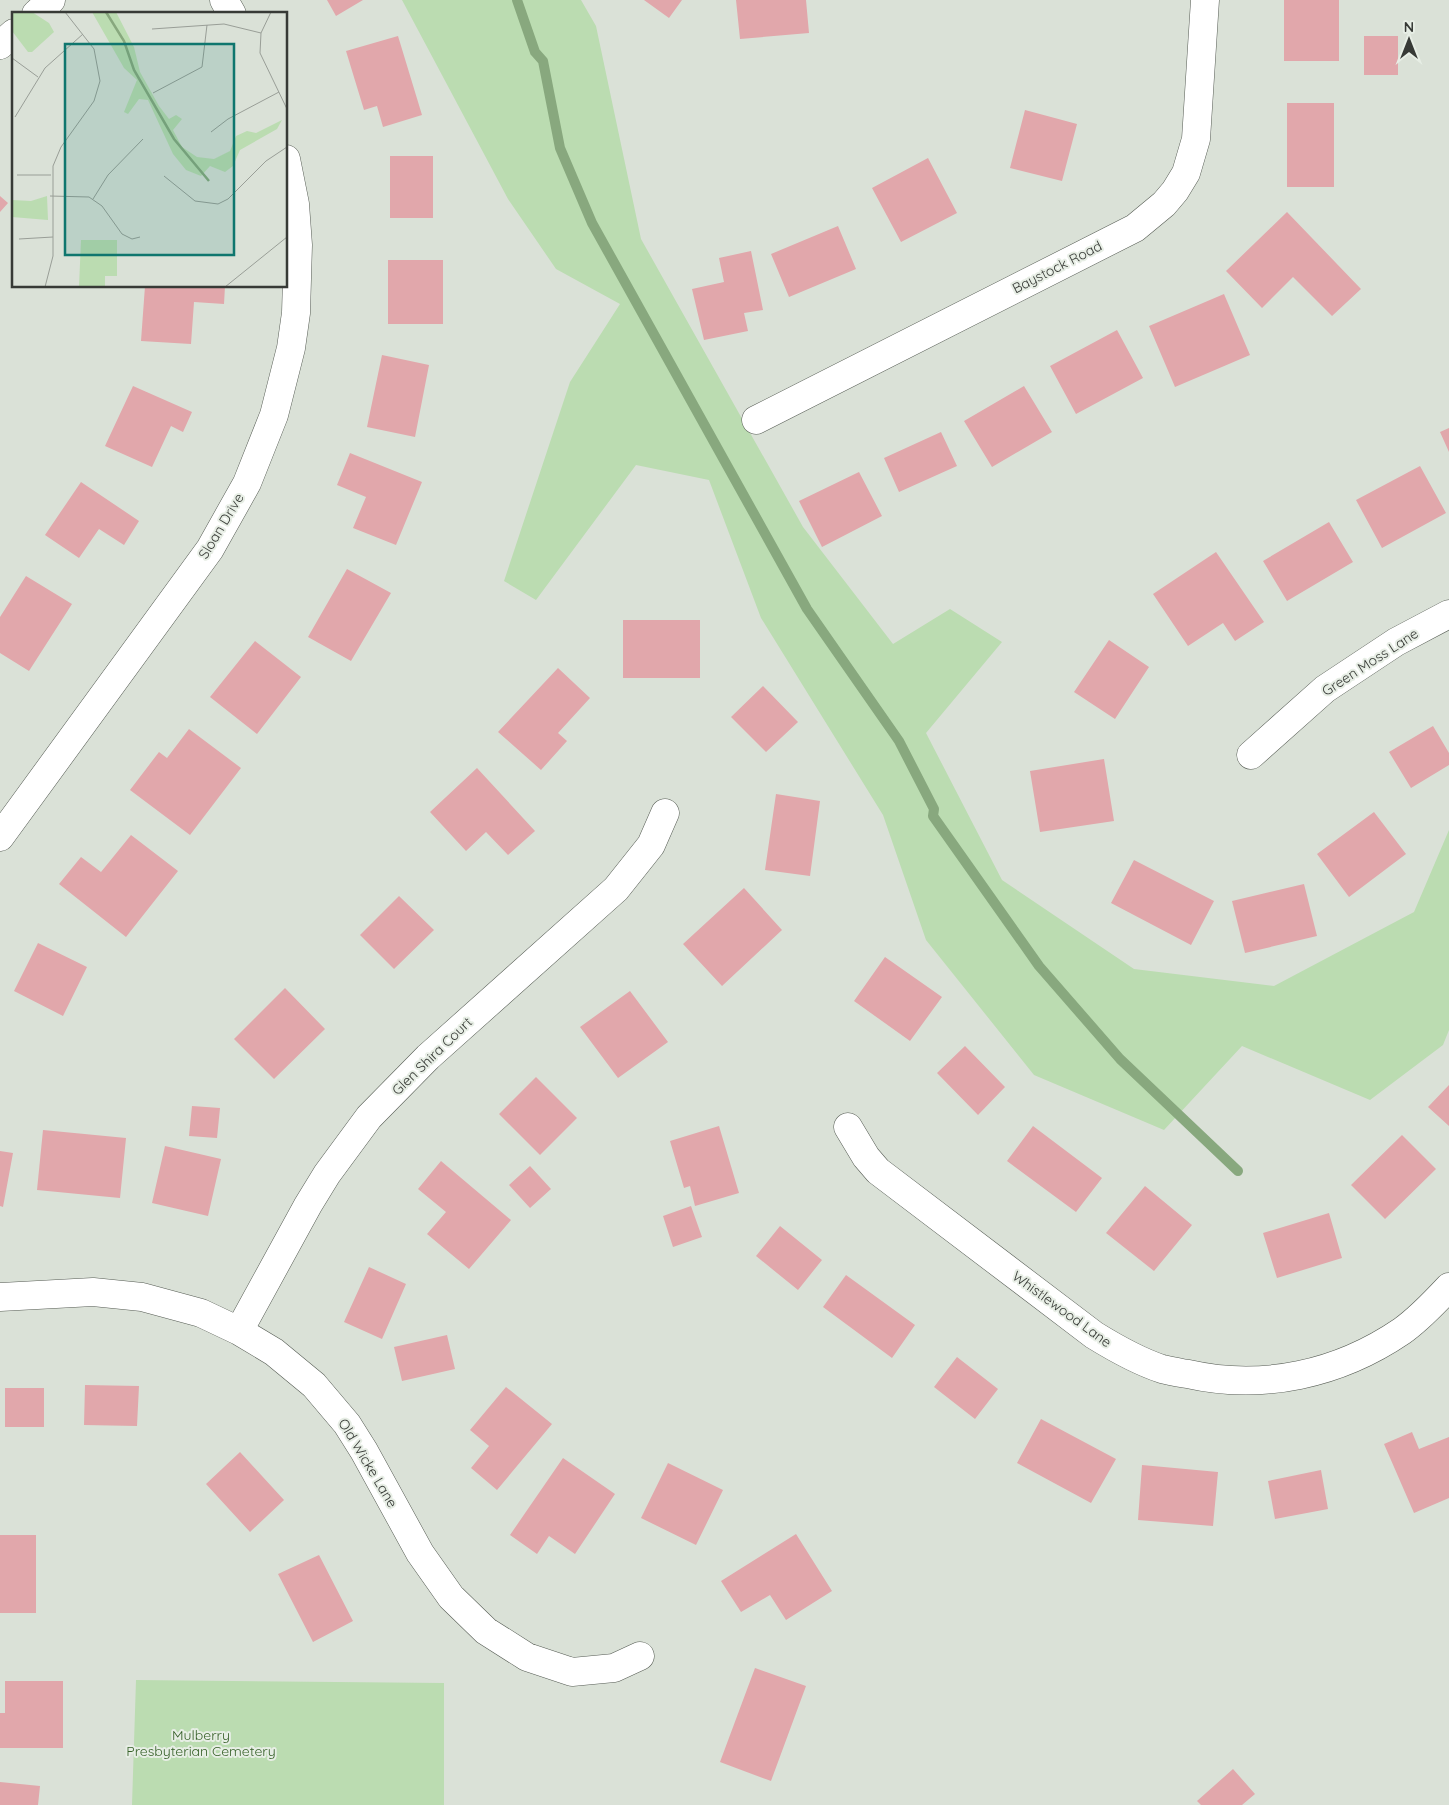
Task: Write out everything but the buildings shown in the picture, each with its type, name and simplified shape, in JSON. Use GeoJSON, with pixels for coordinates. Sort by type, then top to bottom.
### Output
{"type":"FeatureCollection","features":[{"type":"Feature","properties":{"kind":"street"},"geometry":{"type":"LineString","coordinates":[[38,12],[51,0]]}},
{"type":"Feature","properties":{"kind":"street"},"geometry":{"type":"LineString","coordinates":[[224,0],[231,12]]}},
{"type":"Feature","properties":{"kind":"street","name":"Baystock Road"},"geometry":{"type":"LineString","coordinates":[[756,420],[1135,228],[1164,204],[1186,173],[1196,139],[1205,0]]}},
{"type":"Feature","properties":{"kind":"street"},"geometry":{"type":"LineString","coordinates":[[0,45],[12,35]]}},
{"type":"Feature","properties":{"kind":"street","name":"Sloan Drive"},"geometry":{"type":"LineString","coordinates":[[0,837],[210,549],[246,483],[274,416],[291,348],[296,313],[298,245],[295,204],[288,169]]}},
{"type":"Feature","properties":{"kind":"street","name":"Green Moss Lane"},"geometry":{"type":"LineString","coordinates":[[1251,755],[1325,688],[1396,642],[1449,614]]}},
{"type":"Feature","properties":{"kind":"street","name":"Glen Shira Court"},"geometry":{"type":"LineString","coordinates":[[239,1331],[318,1190],[369,1117],[428,1058],[616,889],[651,845],[665,813]]}},
{"type":"Feature","properties":{"kind":"street","name":"Whistlewood Lane"},"geometry":{"type":"LineString","coordinates":[[848,1127],[866,1157],[878,1171],[1094,1335],[1116,1348],[1163,1369],[1211,1379],[1263,1381],[1314,1372],[1359,1356],[1403,1330],[1449,1287]]}},
{"type":"Feature","properties":{"kind":"street","name":"Old Wicke Lane"},"geometry":{"type":"LineString","coordinates":[[0,1297],[93,1292],[142,1297],[201,1313],[239,1331],[274,1352],[314,1385],[347,1424],[364,1450],[420,1553],[451,1597],[486,1631],[527,1656],[572,1672],[614,1668],[640,1656]]}},
{"type":"Feature","properties":{"kind":"green space"},"geometry":{"type":"Polygon","coordinates":[[[402,0],[581,0],[596,26],[641,239],[803,527],[893,644],[950,609],[1002,642],[926,733],[1002,880],[1134,969],[1274,986],[1414,912],[1449,830],[1449,1030],[1443,1045],[1370,1100],[1242,1046],[1164,1130],[1034,1075],[926,940],[883,815],[761,618],[709,480],[636,465],[536,600],[504,581],[570,382],[620,304],[556,269],[508,199],[402,0]]]}},
{"type":"Feature","properties":{"kind":"green space","name":"Mulberry Presbyterian Cemetery"},"geometry":{"type":"Polygon","coordinates":[[[136,1680],[444,1683],[444,1805],[132,1805],[136,1680]]]}},
{"type":"Feature","properties":{"kind":"waterway"},"geometry":{"type":"LineString","coordinates":[[517,0],[535,52],[543,61],[560,148],[592,223],[807,609],[899,741],[934,809],[933,816],[1039,966],[1120,1059],[1238,1171]]}}]}
